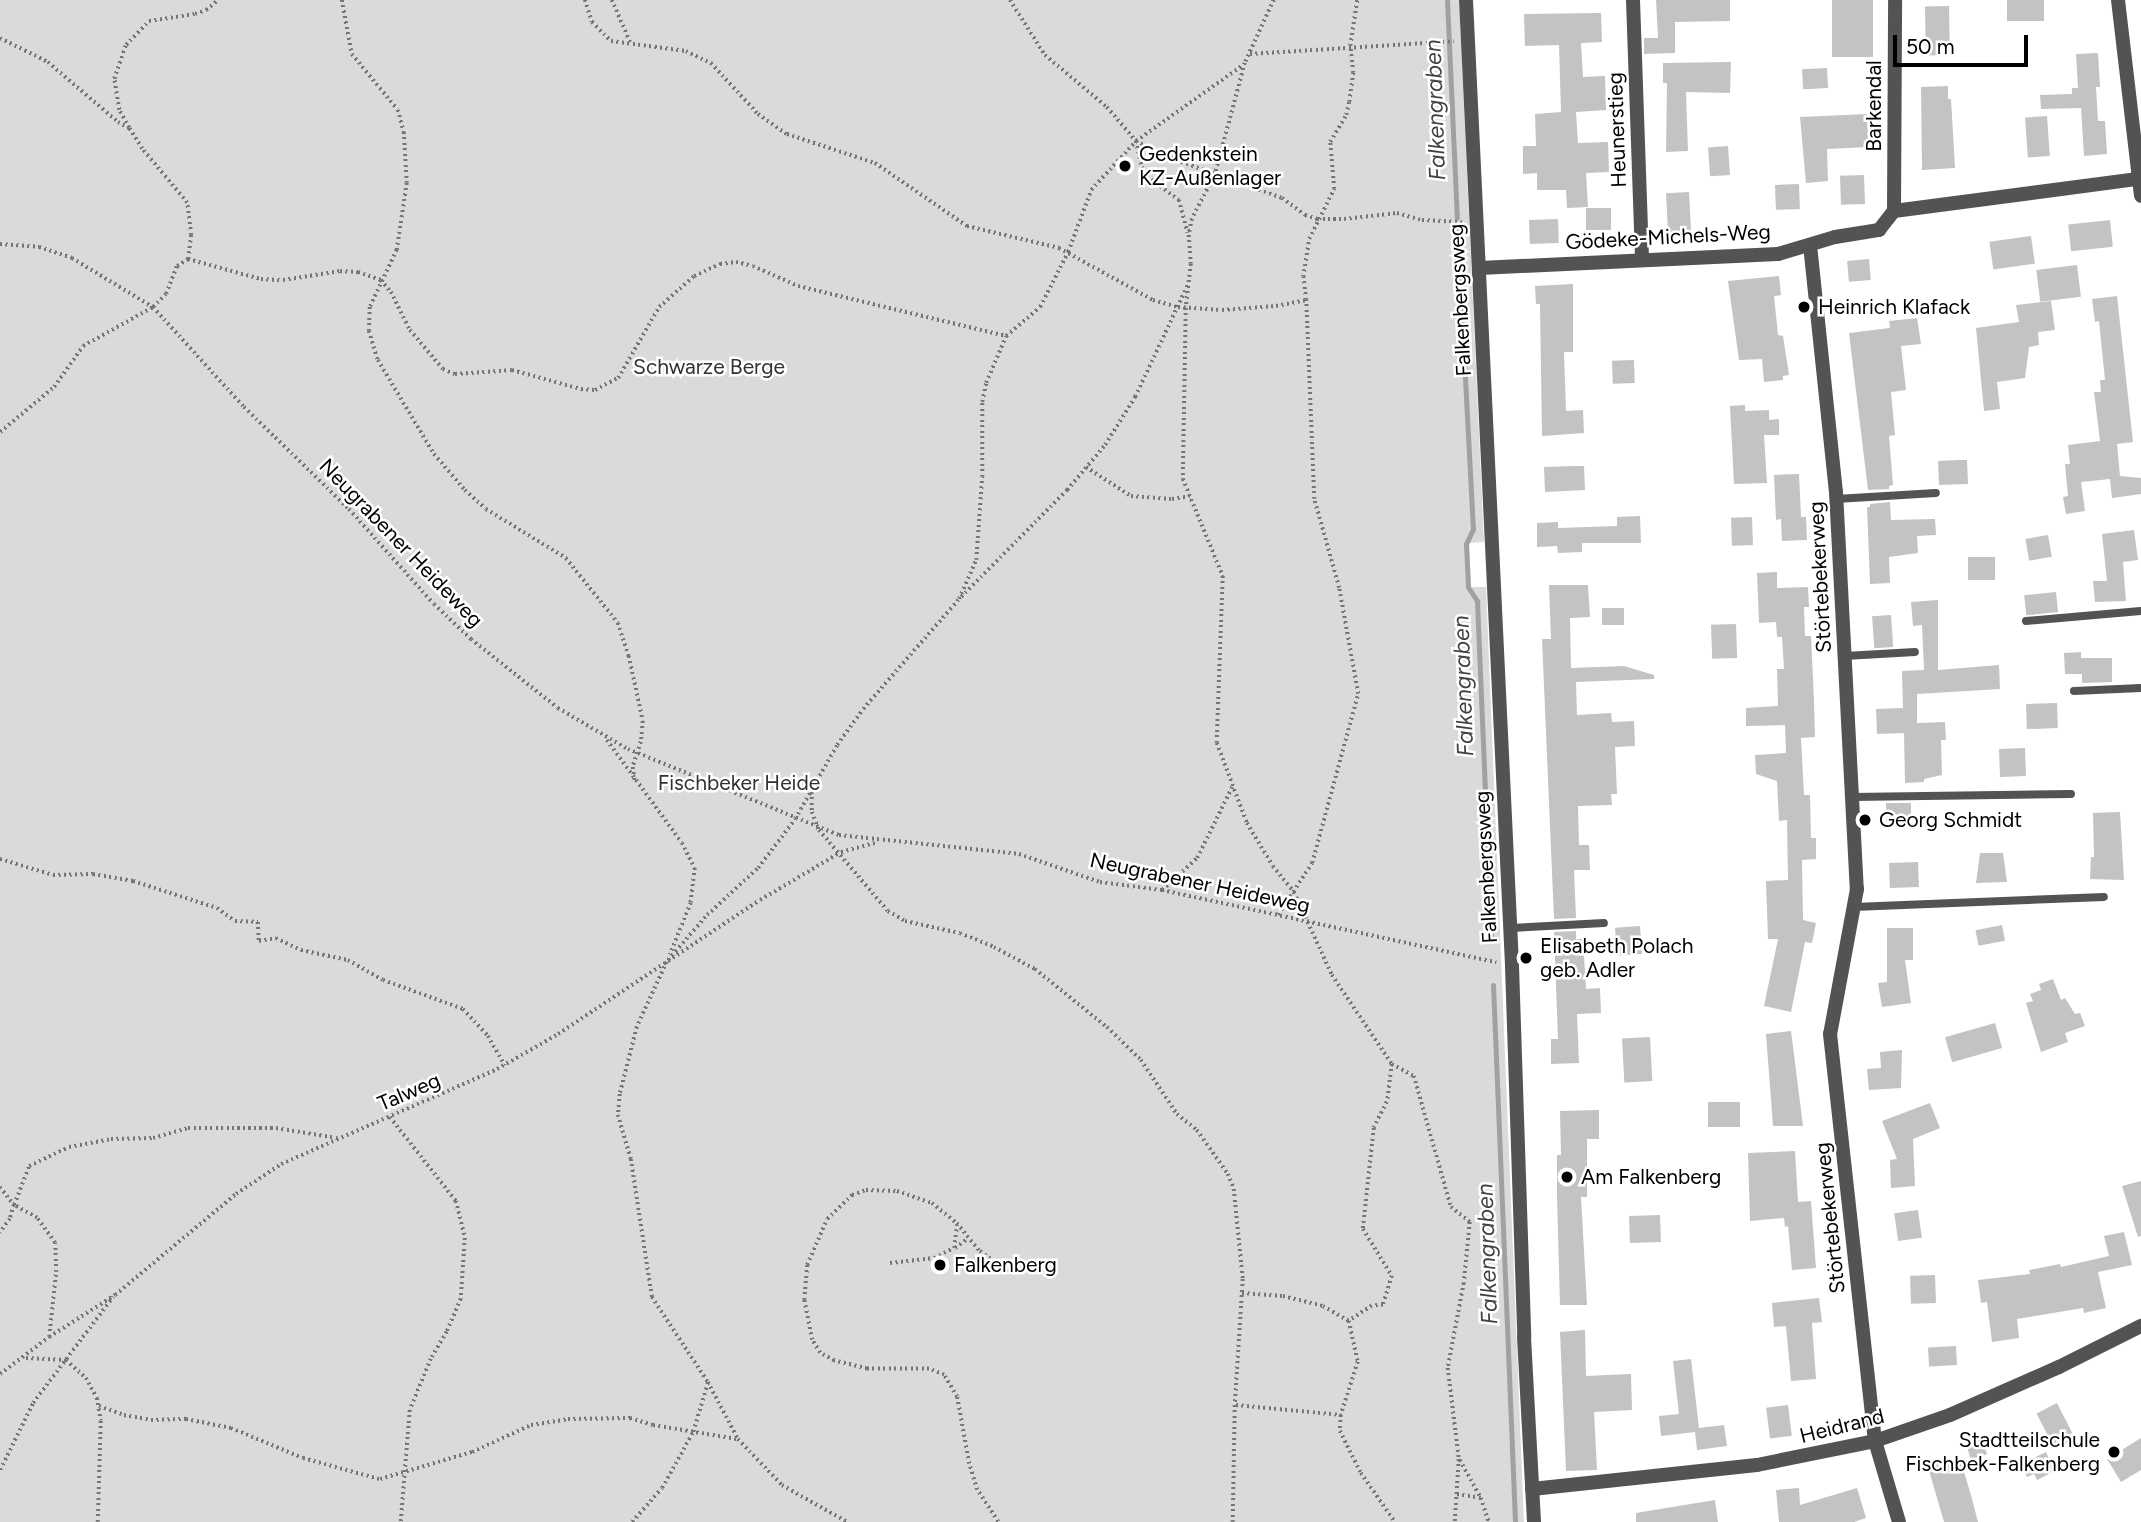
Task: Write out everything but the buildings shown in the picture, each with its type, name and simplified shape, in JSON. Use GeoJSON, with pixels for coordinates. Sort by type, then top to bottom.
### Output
{"type":"FeatureCollection","features":[{"type":"Feature","properties":{"kind":"street","name":"Falkenbergsweg"},"geometry":{"type":"LineString","coordinates":[[1465,0],[1512,966],[1534,1522]]}},
{"type":"Feature","properties":{"kind":"street","name":"Heunerstieg"},"geometry":{"type":"LineString","coordinates":[[1633,0],[1642,259]]}},
{"type":"Feature","properties":{"kind":"street","name":"Barkendal"},"geometry":{"type":"LineString","coordinates":[[1894,211],[1895,0]]}},
{"type":"Feature","properties":{"kind":"street"},"geometry":{"type":"LineString","coordinates":[[2118,0],[2141,196]]}},
{"type":"Feature","properties":{"kind":"street"},"geometry":{"type":"LineString","coordinates":[[1894,211],[2138,179]]}},
{"type":"Feature","properties":{"kind":"street","name":"Gödeke-Michels-Weg"},"geometry":{"type":"LineString","coordinates":[[1479,268],[1778,254],[1879,230],[1894,211]]}},
{"type":"Feature","properties":{"kind":"street","name":"Störtebekerweg"},"geometry":{"type":"LineString","coordinates":[[1810,245],[1836,499],[1857,889],[1830,1034],[1875,1441],[1899,1522]]}},
{"type":"Feature","properties":{"kind":"street","name":"Heidrand"},"geometry":{"type":"LineString","coordinates":[[1532,1489],[1757,1465],[1875,1441],[1962,1410],[2060,1367],[2141,1326]]}},
{"type":"Feature","properties":{"kind":"lane"},"geometry":{"type":"LineString","coordinates":[[1836,499],[1936,493]]}},
{"type":"Feature","properties":{"kind":"lane"},"geometry":{"type":"LineString","coordinates":[[2026,621],[2141,611]]}},
{"type":"Feature","properties":{"kind":"lane"},"geometry":{"type":"LineString","coordinates":[[1845,656],[1915,652]]}},
{"type":"Feature","properties":{"kind":"lane"},"geometry":{"type":"LineString","coordinates":[[2074,691],[2141,688]]}},
{"type":"Feature","properties":{"kind":"lane"},"geometry":{"type":"LineString","coordinates":[[1852,797],[2071,794]]}},
{"type":"Feature","properties":{"kind":"lane"},"geometry":{"type":"LineString","coordinates":[[1854,907],[2104,897]]}},
{"type":"Feature","properties":{"kind":"lane"},"geometry":{"type":"LineString","coordinates":[[1510,928],[1604,923]]}},
{"type":"Feature","properties":{"kind":"path"},"geometry":{"type":"LineString","coordinates":[[188,259],[191,235],[187,203],[180,191],[142,149],[129,128],[119,110],[114,79],[126,45],[149,21],[206,10],[218,0]]}},
{"type":"Feature","properties":{"kind":"path"},"geometry":{"type":"LineString","coordinates":[[342,0],[352,54],[398,110],[404,132],[407,183],[397,250],[370,307],[369,331],[377,360],[434,454],[485,509],[566,558],[618,623],[629,656],[643,721],[638,754],[633,767],[635,782]]}},
{"type":"Feature","properties":{"kind":"path"},"geometry":{"type":"LineString","coordinates":[[585,0],[592,22],[601,34],[611,41],[686,51],[711,63],[758,114],[787,134],[875,163],[967,226],[1068,252],[1129,288],[1178,306],[1249,309],[1306,300]]}},
{"type":"Feature","properties":{"kind":"path"},"geometry":{"type":"LineString","coordinates":[[611,0],[631,44]]}},
{"type":"Feature","properties":{"kind":"path"},"geometry":{"type":"LineString","coordinates":[[1010,0],[1050,61],[1107,107],[1136,141],[1216,175],[1282,198],[1306,215],[1317,219],[1337,220],[1397,213],[1422,220],[1477,222]]}},
{"type":"Feature","properties":{"kind":"path"},"geometry":{"type":"LineString","coordinates":[[1274,0],[1245,63],[1216,175],[1192,219],[1189,235],[1190,281],[1186,307],[1183,479],[1223,576],[1217,743],[1247,823],[1273,866],[1294,892],[1332,975],[1392,1064],[1414,1076],[1451,1207],[1470,1222],[1464,1283],[1447,1368],[1460,1459],[1455,1522]]}},
{"type":"Feature","properties":{"kind":"path"},"geometry":{"type":"LineString","coordinates":[[1278,915],[1312,863],[1358,694],[1339,588],[1314,499],[1303,277],[1308,239],[1334,189],[1330,142],[1346,115],[1349,102],[1353,73],[1349,46],[1357,0]]}},
{"type":"Feature","properties":{"kind":"path"},"geometry":{"type":"LineString","coordinates":[[0,38],[48,62],[118,122],[129,128]]}},
{"type":"Feature","properties":{"kind":"path"},"geometry":{"type":"LineString","coordinates":[[1250,54],[1468,41]]}},
{"type":"Feature","properties":{"kind":"path"},"geometry":{"type":"LineString","coordinates":[[959,599],[976,561],[982,477],[982,402],[986,383],[1006,336],[1041,307],[1068,252],[1091,190],[1136,141],[1245,63]]}},
{"type":"Feature","properties":{"kind":"path"},"geometry":{"type":"LineString","coordinates":[[1136,141],[1147,176],[1179,200],[1189,235]]}},
{"type":"Feature","properties":{"kind":"path","name":"Neugrabener Heideweg"},"geometry":{"type":"LineString","coordinates":[[0,244],[38,247],[72,258],[153,307],[244,407],[349,509],[434,604],[471,639],[558,708],[604,737],[638,754],[819,830],[860,839],[1019,854],[1100,882],[1162,890],[1512,966]]}},
{"type":"Feature","properties":{"kind":"path"},"geometry":{"type":"LineString","coordinates":[[0,432],[54,387],[83,346],[153,307],[166,295],[177,266],[188,259],[261,279],[284,280],[340,271],[358,272],[381,280],[391,292],[410,330],[443,369],[455,374],[512,370],[588,389],[606,386],[618,378],[659,307],[694,276],[720,264],[736,262],[752,266],[798,286],[1006,336]]}},
{"type":"Feature","properties":{"kind":"path"},"geometry":{"type":"LineString","coordinates":[[668,960],[707,915],[758,868],[794,819],[863,709],[959,599],[1086,467],[1135,397],[1190,281]]}},
{"type":"Feature","properties":{"kind":"path"},"geometry":{"type":"LineString","coordinates":[[1086,467],[1131,496],[1172,499],[1190,496]]}},
{"type":"Feature","properties":{"kind":"path"},"geometry":{"type":"LineString","coordinates":[[604,737],[682,843],[695,868],[691,903],[637,1027],[620,1094],[618,1115],[631,1159],[652,1297],[708,1382],[738,1440],[782,1485],[846,1522]]}},
{"type":"Feature","properties":{"kind":"path"},"geometry":{"type":"LineString","coordinates":[[1162,890],[1197,858],[1233,785]]}},
{"type":"Feature","properties":{"kind":"path"},"geometry":{"type":"LineString","coordinates":[[812,789],[812,812],[819,830],[841,852],[870,892],[888,911],[905,920],[960,933],[1018,958],[1107,1027],[1141,1060],[1177,1114],[1197,1130],[1228,1174],[1234,1189],[1242,1293],[1235,1405],[1233,1522]]}},
{"type":"Feature","properties":{"kind":"path","name":"Talweg"},"geometry":{"type":"LineString","coordinates":[[0,1374],[49,1337],[115,1295],[257,1179],[299,1154],[390,1117],[505,1065],[558,1034],[668,960],[841,852],[886,841]]}},
{"type":"Feature","properties":{"kind":"path"},"geometry":{"type":"LineString","coordinates":[[0,859],[53,875],[93,874],[133,881],[217,908],[235,921],[258,922],[259,941],[276,938],[301,950],[348,960],[383,980],[463,1009],[488,1036],[505,1065]]}},
{"type":"Feature","properties":{"kind":"path"},"geometry":{"type":"LineString","coordinates":[[1349,1321],[1372,1306],[1383,1305],[1392,1276],[1363,1229],[1374,1128],[1387,1102],[1392,1064]]}},
{"type":"Feature","properties":{"kind":"path"},"geometry":{"type":"LineString","coordinates":[[390,1117],[456,1201],[465,1238],[461,1300],[431,1359],[410,1410],[401,1522]]}},
{"type":"Feature","properties":{"kind":"path"},"geometry":{"type":"LineString","coordinates":[[0,1233],[10,1219],[29,1166],[69,1147],[111,1139],[153,1138],[188,1128],[276,1128],[339,1139]]}},
{"type":"Feature","properties":{"kind":"path"},"geometry":{"type":"LineString","coordinates":[[0,1187],[14,1205],[37,1218],[55,1243],[56,1272],[49,1337]]}},
{"type":"Feature","properties":{"kind":"path"},"geometry":{"type":"LineString","coordinates":[[998,1522],[977,1490],[969,1464],[957,1397],[944,1375],[929,1368],[867,1369],[834,1362],[820,1353],[812,1340],[804,1300],[807,1265],[819,1234],[832,1212],[852,1195],[866,1190],[897,1191],[932,1203],[957,1223],[967,1238],[1011,1274]]}},
{"type":"Feature","properties":{"kind":"path"},"geometry":{"type":"LineString","coordinates":[[954,1248],[957,1223]]}},
{"type":"Feature","properties":{"kind":"path"},"geometry":{"type":"LineString","coordinates":[[890,1263],[934,1258],[967,1238]]}},
{"type":"Feature","properties":{"kind":"path"},"geometry":{"type":"LineString","coordinates":[[1242,1293],[1283,1296],[1323,1306],[1349,1321],[1358,1362],[1341,1415],[1340,1431],[1345,1445],[1395,1522]]}},
{"type":"Feature","properties":{"kind":"path"},"geometry":{"type":"LineString","coordinates":[[0,1470],[33,1403],[115,1295]]}},
{"type":"Feature","properties":{"kind":"path"},"geometry":{"type":"LineString","coordinates":[[24,1358],[66,1360],[86,1378],[99,1406],[98,1522]]}},
{"type":"Feature","properties":{"kind":"path"},"geometry":{"type":"LineString","coordinates":[[632,1522],[662,1488],[693,1432],[708,1382]]}},
{"type":"Feature","properties":{"kind":"path"},"geometry":{"type":"LineString","coordinates":[[1235,1405],[1341,1415]]}},
{"type":"Feature","properties":{"kind":"path"},"geometry":{"type":"LineString","coordinates":[[99,1406],[124,1415],[151,1420],[186,1419],[231,1428],[303,1458],[355,1475],[380,1479],[472,1452],[531,1425],[568,1419],[630,1418],[738,1440]]}},
{"type":"Feature","properties":{"kind":"path"},"geometry":{"type":"LineString","coordinates":[[1460,1459],[1481,1497],[1489,1522]]}},
{"type":"Feature","properties":{"kind":"path"},"geometry":{"type":"LineString","coordinates":[[1457,1494],[1481,1497]]}},
{"type":"Feature","properties":{"kind":"green space","name":"Schwarze Berge"},"geometry":{"type":"Polygon","coordinates":[[[0,0],[1459,0],[1484,542],[1469,543],[1471,587],[1486,587],[1524,1522],[0,1522],[0,0]]]}},
{"type":"Feature","properties":{"kind":"waterway","name":"Falkengraben"},"geometry":{"type":"LineString","coordinates":[[1447,0],[1457,218]]}},
{"type":"Feature","properties":{"kind":"waterway","name":"Falkengraben"},"geometry":{"type":"LineString","coordinates":[[1457,225],[1473,529],[1466,544],[1468,587],[1477,601],[1491,940]]}},
{"type":"Feature","properties":{"kind":"waterway","name":"Falkengraben"},"geometry":{"type":"LineString","coordinates":[[1493,985],[1515,1522]]}},
{"type":"Feature","properties":{"kind":"place","name":"Gedenkstein KZ-Außenlager"},"geometry":{"type":"Point","coordinates":[1125,166]}},
{"type":"Feature","properties":{"kind":"place","name":"Heinrich Klafack"},"geometry":{"type":"Point","coordinates":[1804,307]}},
{"type":"Feature","properties":{"kind":"place","name":"Georg Schmidt"},"geometry":{"type":"Point","coordinates":[1865,820]}},
{"type":"Feature","properties":{"kind":"place","name":"Elisabeth Polach geb. Adler"},"geometry":{"type":"Point","coordinates":[1526,958]}},
{"type":"Feature","properties":{"kind":"place","name":"Am Falkenberg"},"geometry":{"type":"Point","coordinates":[1567,1177]}},
{"type":"Feature","properties":{"kind":"place","name":"Falkenberg"},"geometry":{"type":"Point","coordinates":[940,1265]}},
{"type":"Feature","properties":{"kind":"place","name":"Stadtteilschule Fischbek-Falkenberg"},"geometry":{"type":"Point","coordinates":[2114,1452]}},
{"type":"Feature","properties":{"kind":"park label","name":"Fischbeker Heide"},"geometry":{"type":"Point","coordinates":[739,783]}}]}
